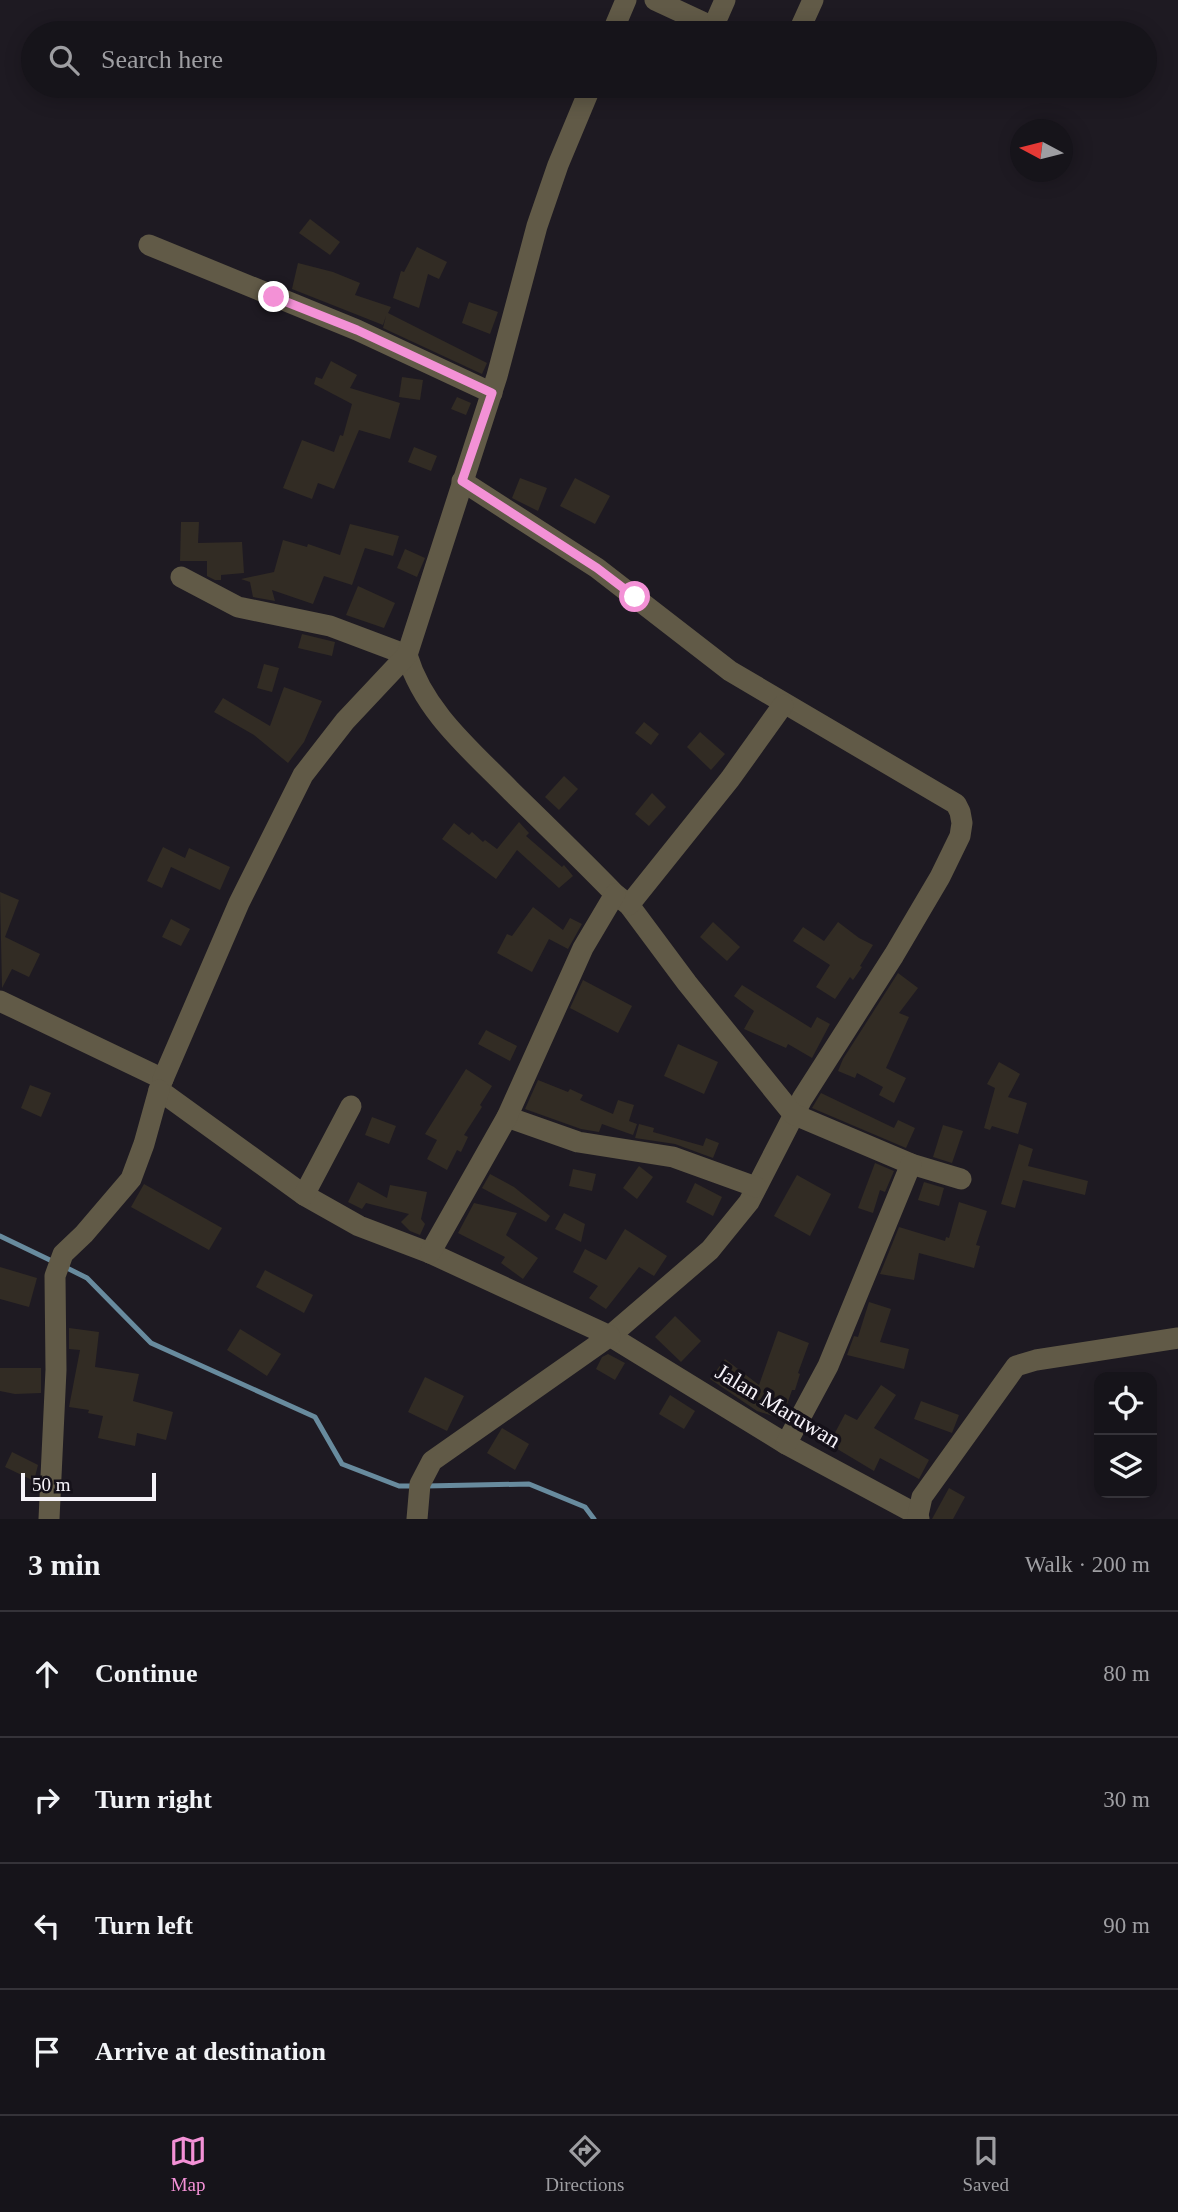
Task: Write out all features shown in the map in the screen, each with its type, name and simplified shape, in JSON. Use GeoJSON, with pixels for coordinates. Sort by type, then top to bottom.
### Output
{"type":"FeatureCollection","features":[{"type":"Feature","properties":{"kind":"street"},"geometry":{"type":"LineString","coordinates":[[617,21],[626,0]]}},
{"type":"Feature","properties":{"kind":"street"},"geometry":{"type":"LineString","coordinates":[[655,0],[723,16]]}},
{"type":"Feature","properties":{"kind":"street"},"geometry":{"type":"LineString","coordinates":[[803,21],[813,0]]}},
{"type":"Feature","properties":{"kind":"street"},"geometry":{"type":"LineString","coordinates":[[49,1519],[53,1462],[55,1276],[63,1254],[84,1234],[131,1178],[161,1084],[239,903],[303,775],[345,721],[407,655],[492,393],[537,226],[586,98]]}},
{"type":"Feature","properties":{"kind":"street"},"geometry":{"type":"LineString","coordinates":[[149,245],[357,330],[492,393]]}},
{"type":"Feature","properties":{"kind":"street"},"geometry":{"type":"LineString","coordinates":[[417,1519],[420,1484],[432,1461],[610,1336],[710,1250],[738,1218],[793,1114],[926,901],[953,852],[962,823],[956,804],[783,705],[730,671],[597,568],[462,481]]}},
{"type":"Feature","properties":{"kind":"street"},"geometry":{"type":"LineString","coordinates":[[181,578],[238,607],[330,626],[407,655]]}},
{"type":"Feature","properties":{"kind":"street"},"geometry":{"type":"LineString","coordinates":[[407,655],[414,677],[431,708],[622,899],[793,1114],[911,1164],[961,1180]]}},
{"type":"Feature","properties":{"kind":"street"},"geometry":{"type":"LineString","coordinates":[[430,1253],[507,1117],[583,948],[622,899],[730,779],[783,705]]}},
{"type":"Feature","properties":{"kind":"street","name":"Jalan Maruwan"},"geometry":{"type":"LineString","coordinates":[[0,1001],[161,1084],[304,1195],[359,1227],[430,1253],[610,1336],[786,1444],[918,1517]]}},
{"type":"Feature","properties":{"kind":"street"},"geometry":{"type":"LineString","coordinates":[[304,1195],[351,1106]]}},
{"type":"Feature","properties":{"kind":"street"},"geometry":{"type":"LineString","coordinates":[[507,1117],[579,1142],[673,1157],[756,1186]]}},
{"type":"Feature","properties":{"kind":"street"},"geometry":{"type":"LineString","coordinates":[[786,1444],[828,1366],[911,1164]]}},
{"type":"Feature","properties":{"kind":"street"},"geometry":{"type":"LineString","coordinates":[[918,1517],[922,1497],[1016,1366],[1036,1360],[1178,1338]]}},
{"type":"Feature","properties":{"kind":"building"},"geometry":{"type":"Polygon","coordinates":[[[310,219],[340,242],[330,255],[299,233],[310,219]]]}},
{"type":"Feature","properties":{"kind":"building"},"geometry":{"type":"Polygon","coordinates":[[[417,247],[447,262],[439,279],[428,274],[419,308],[393,298],[401,271],[404,272],[417,247]]]}},
{"type":"Feature","properties":{"kind":"building"},"geometry":{"type":"Polygon","coordinates":[[[298,263],[333,272],[360,283],[355,295],[391,307],[388,313],[487,363],[482,374],[383,328],[386,316],[383,325],[292,289],[298,263]]]}},
{"type":"Feature","properties":{"kind":"building"},"geometry":{"type":"Polygon","coordinates":[[[469,302],[498,312],[490,334],[462,323],[469,302]]]}},
{"type":"Feature","properties":{"kind":"building"},"geometry":{"type":"Polygon","coordinates":[[[331,361],[357,375],[350,388],[400,403],[390,439],[359,430],[334,489],[318,483],[312,499],[283,488],[302,440],[334,452],[340,435],[343,436],[352,404],[314,384],[316,377],[322,379],[331,361]]]}},
{"type":"Feature","properties":{"kind":"building"},"geometry":{"type":"Polygon","coordinates":[[[402,377],[423,380],[420,400],[399,397],[402,377]]]}},
{"type":"Feature","properties":{"kind":"building"},"geometry":{"type":"Polygon","coordinates":[[[457,397],[471,403],[466,415],[451,409],[457,397]]]}},
{"type":"Feature","properties":{"kind":"building"},"geometry":{"type":"Polygon","coordinates":[[[414,447],[437,456],[431,471],[408,462],[414,447]]]}},
{"type":"Feature","properties":{"kind":"building"},"geometry":{"type":"Polygon","coordinates":[[[520,478],[547,488],[538,511],[512,498],[520,478]]]}},
{"type":"Feature","properties":{"kind":"building"},"geometry":{"type":"Polygon","coordinates":[[[575,478],[610,496],[595,524],[560,506],[575,478]]]}},
{"type":"Feature","properties":{"kind":"building"},"geometry":{"type":"Polygon","coordinates":[[[181,522],[199,522],[198,543],[242,542],[244,573],[221,575],[221,580],[215,580],[207,576],[207,561],[180,561],[181,522]]]}},
{"type":"Feature","properties":{"kind":"building"},"geometry":{"type":"Polygon","coordinates":[[[350,524],[399,536],[393,556],[365,548],[352,585],[324,576],[313,604],[272,590],[275,601],[253,597],[250,582],[241,579],[274,572],[283,540],[307,547],[308,544],[340,555],[350,524]]]}},
{"type":"Feature","properties":{"kind":"building"},"geometry":{"type":"Polygon","coordinates":[[[405,549],[425,558],[417,577],[397,568],[405,549]]]}},
{"type":"Feature","properties":{"kind":"building"},"geometry":{"type":"Polygon","coordinates":[[[358,586],[395,603],[384,628],[346,615],[358,586]]]}},
{"type":"Feature","properties":{"kind":"building"},"geometry":{"type":"Polygon","coordinates":[[[302,634],[335,642],[332,656],[298,648],[302,634]]]}},
{"type":"Feature","properties":{"kind":"building"},"geometry":{"type":"Polygon","coordinates":[[[264,664],[279,668],[272,692],[257,688],[264,664]]]}},
{"type":"Feature","properties":{"kind":"building"},"geometry":{"type":"Polygon","coordinates":[[[284,687],[322,701],[304,742],[288,763],[254,735],[214,712],[223,698],[270,726],[284,687]]]}},
{"type":"Feature","properties":{"kind":"building"},"geometry":{"type":"Polygon","coordinates":[[[644,722],[659,734],[651,745],[635,733],[644,722]]]}},
{"type":"Feature","properties":{"kind":"building"},"geometry":{"type":"Polygon","coordinates":[[[700,732],[725,754],[711,770],[687,747],[700,732]]]}},
{"type":"Feature","properties":{"kind":"building"},"geometry":{"type":"Polygon","coordinates":[[[564,776],[578,789],[559,810],[545,797],[564,776]]]}},
{"type":"Feature","properties":{"kind":"building"},"geometry":{"type":"Polygon","coordinates":[[[652,793],[666,807],[649,826],[635,814],[652,793]]]}},
{"type":"Feature","properties":{"kind":"building"},"geometry":{"type":"Polygon","coordinates":[[[519,822],[529,833],[526,836],[562,867],[564,865],[573,876],[559,888],[517,850],[496,879],[442,839],[454,823],[469,835],[472,832],[497,849],[519,822]]]}},
{"type":"Feature","properties":{"kind":"building"},"geometry":{"type":"Polygon","coordinates":[[[163,847],[185,858],[189,848],[230,867],[220,890],[171,867],[162,888],[147,881],[163,847]]]}},
{"type":"Feature","properties":{"kind":"building"},"geometry":{"type":"Polygon","coordinates":[[[0,892],[19,900],[5,937],[40,954],[29,977],[12,969],[2,988],[0,892]]]}},
{"type":"Feature","properties":{"kind":"building"},"geometry":{"type":"Polygon","coordinates":[[[533,907],[563,930],[570,918],[582,924],[568,949],[549,939],[532,972],[497,953],[507,934],[512,936],[533,907]]]}},
{"type":"Feature","properties":{"kind":"building"},"geometry":{"type":"Polygon","coordinates":[[[171,919],[190,929],[181,946],[162,937],[171,919]]]}},
{"type":"Feature","properties":{"kind":"building"},"geometry":{"type":"Polygon","coordinates":[[[713,922],[740,947],[727,961],[700,937],[713,922]]]}},
{"type":"Feature","properties":{"kind":"building"},"geometry":{"type":"Polygon","coordinates":[[[838,922],[873,945],[853,980],[850,977],[835,999],[816,987],[830,965],[793,941],[803,927],[824,941],[838,922]]]}},
{"type":"Feature","properties":{"kind":"building"},"geometry":{"type":"Polygon","coordinates":[[[898,973],[918,988],[899,1013],[909,1017],[886,1068],[906,1078],[894,1103],[879,1095],[883,1087],[857,1073],[855,1078],[838,1071],[898,973]]]}},
{"type":"Feature","properties":{"kind":"building"},"geometry":{"type":"Polygon","coordinates":[[[583,980],[632,1006],[618,1033],[570,1008],[583,980]]]}},
{"type":"Feature","properties":{"kind":"building"},"geometry":{"type":"Polygon","coordinates":[[[742,985],[811,1028],[817,1017],[830,1024],[812,1058],[788,1044],[786,1048],[744,1029],[754,1011],[734,996],[742,985]]]}},
{"type":"Feature","properties":{"kind":"building"},"geometry":{"type":"Polygon","coordinates":[[[486,1030],[517,1046],[510,1061],[478,1044],[486,1030]]]}},
{"type":"Feature","properties":{"kind":"building"},"geometry":{"type":"Polygon","coordinates":[[[678,1044],[718,1062],[704,1094],[664,1076],[678,1044]]]}},
{"type":"Feature","properties":{"kind":"building"},"geometry":{"type":"Polygon","coordinates":[[[999,1062],[1020,1074],[1008,1097],[1027,1103],[1018,1134],[992,1126],[990,1130],[984,1128],[995,1088],[987,1084],[999,1062]]]}},
{"type":"Feature","properties":{"kind":"building"},"geometry":{"type":"Polygon","coordinates":[[[466,1069],[492,1086],[464,1135],[468,1137],[461,1152],[457,1150],[447,1170],[427,1159],[437,1140],[425,1134],[466,1069]]]}},
{"type":"Feature","properties":{"kind":"building"},"geometry":{"type":"Polygon","coordinates":[[[538,1080],[568,1092],[570,1089],[583,1095],[580,1100],[613,1114],[618,1100],[634,1105],[629,1121],[637,1124],[633,1135],[602,1124],[599,1132],[581,1129],[525,1109],[538,1080]]]}},
{"type":"Feature","properties":{"kind":"building"},"geometry":{"type":"Polygon","coordinates":[[[30,1085],[51,1093],[41,1117],[21,1108],[30,1085]]]}},
{"type":"Feature","properties":{"kind":"building"},"geometry":{"type":"Polygon","coordinates":[[[821,1093],[894,1128],[898,1120],[915,1128],[906,1148],[812,1108],[821,1093]]]}},
{"type":"Feature","properties":{"kind":"building"},"geometry":{"type":"Polygon","coordinates":[[[372,1117],[396,1126],[389,1144],[365,1135],[372,1117]]]}},
{"type":"Feature","properties":{"kind":"building"},"geometry":{"type":"Polygon","coordinates":[[[639,1124],[654,1128],[653,1132],[703,1146],[706,1138],[719,1143],[713,1158],[675,1144],[635,1138],[639,1124]]]}},
{"type":"Feature","properties":{"kind":"building"},"geometry":{"type":"Polygon","coordinates":[[[943,1125],[963,1131],[952,1163],[933,1157],[943,1125]]]}},
{"type":"Feature","properties":{"kind":"building"},"geometry":{"type":"Polygon","coordinates":[[[1019,1144],[1033,1149],[1028,1166],[1088,1181],[1085,1195],[1023,1180],[1015,1208],[1001,1204],[1019,1144]]]}},
{"type":"Feature","properties":{"kind":"building"},"geometry":{"type":"Polygon","coordinates":[[[875,1163],[894,1171],[885,1192],[880,1190],[873,1213],[858,1208],[875,1163]]]}},
{"type":"Feature","properties":{"kind":"building"},"geometry":{"type":"Polygon","coordinates":[[[639,1166],[653,1177],[637,1199],[623,1188],[639,1166]]]}},
{"type":"Feature","properties":{"kind":"building"},"geometry":{"type":"Polygon","coordinates":[[[573,1169],[596,1174],[592,1191],[569,1186],[573,1169]]]}},
{"type":"Feature","properties":{"kind":"building"},"geometry":{"type":"Polygon","coordinates":[[[490,1174],[514,1187],[550,1216],[546,1222],[482,1188],[490,1174]]]}},
{"type":"Feature","properties":{"kind":"building"},"geometry":{"type":"Polygon","coordinates":[[[797,1175],[831,1194],[810,1236],[774,1216],[797,1175]]]}},
{"type":"Feature","properties":{"kind":"building"},"geometry":{"type":"Polygon","coordinates":[[[358,1182],[387,1198],[390,1185],[427,1192],[421,1219],[425,1224],[420,1235],[410,1231],[401,1222],[409,1214],[366,1203],[362,1209],[348,1202],[358,1182]]]}},
{"type":"Feature","properties":{"kind":"building"},"geometry":{"type":"Polygon","coordinates":[[[924,1182],[944,1188],[939,1206],[918,1200],[924,1182]]]}},
{"type":"Feature","properties":{"kind":"building"},"geometry":{"type":"Polygon","coordinates":[[[695,1183],[722,1197],[713,1216],[686,1202],[695,1183]]]}},
{"type":"Feature","properties":{"kind":"building"},"geometry":{"type":"Polygon","coordinates":[[[144,1184],[222,1228],[209,1250],[131,1207],[144,1184]]]}},
{"type":"Feature","properties":{"kind":"building"},"geometry":{"type":"Polygon","coordinates":[[[959,1202],[987,1211],[976,1245],[980,1246],[974,1268],[919,1253],[914,1280],[880,1274],[899,1227],[945,1241],[946,1237],[949,1238],[959,1202]]]}},
{"type":"Feature","properties":{"kind":"building"},"geometry":{"type":"Polygon","coordinates":[[[474,1203],[517,1213],[506,1235],[538,1258],[523,1279],[501,1263],[505,1257],[458,1233],[474,1203]]]}},
{"type":"Feature","properties":{"kind":"building"},"geometry":{"type":"Polygon","coordinates":[[[564,1213],[585,1224],[581,1242],[555,1229],[564,1213]]]}},
{"type":"Feature","properties":{"kind":"building"},"geometry":{"type":"Polygon","coordinates":[[[625,1229],[667,1256],[654,1276],[639,1267],[606,1309],[589,1298],[598,1286],[573,1272],[585,1249],[606,1260],[625,1229]]]}},
{"type":"Feature","properties":{"kind":"building"},"geometry":{"type":"Polygon","coordinates":[[[0,1267],[37,1278],[29,1307],[0,1299],[0,1267]]]}},
{"type":"Feature","properties":{"kind":"building"},"geometry":{"type":"Polygon","coordinates":[[[265,1270],[313,1295],[304,1313],[256,1287],[265,1270]]]}},
{"type":"Feature","properties":{"kind":"building"},"geometry":{"type":"Polygon","coordinates":[[[869,1302],[891,1309],[880,1342],[909,1349],[904,1369],[847,1355],[854,1336],[858,1337],[869,1302]]]}},
{"type":"Feature","properties":{"kind":"building"},"geometry":{"type":"Polygon","coordinates":[[[675,1316],[701,1341],[681,1362],[655,1337],[675,1316]]]}},
{"type":"Feature","properties":{"kind":"building"},"geometry":{"type":"Polygon","coordinates":[[[69,1328],[99,1332],[95,1367],[139,1374],[133,1401],[173,1412],[166,1440],[137,1433],[135,1446],[98,1438],[103,1416],[88,1413],[89,1410],[69,1407],[80,1350],[69,1349],[69,1328]]]}},
{"type":"Feature","properties":{"kind":"building"},"geometry":{"type":"Polygon","coordinates":[[[240,1329],[281,1354],[267,1376],[227,1350],[240,1329]]]}},
{"type":"Feature","properties":{"kind":"building"},"geometry":{"type":"Polygon","coordinates":[[[778,1331],[809,1343],[795,1390],[792,1390],[782,1419],[757,1411],[710,1379],[725,1359],[759,1385],[778,1331]]]}},
{"type":"Feature","properties":{"kind":"building"},"geometry":{"type":"Polygon","coordinates":[[[608,1354],[625,1363],[615,1380],[596,1369],[602,1357],[608,1354]]]}},
{"type":"Feature","properties":{"kind":"building"},"geometry":{"type":"Polygon","coordinates":[[[0,1368],[41,1368],[41,1393],[15,1394],[0,1391],[0,1368]]]}},
{"type":"Feature","properties":{"kind":"building"},"geometry":{"type":"Polygon","coordinates":[[[425,1377],[464,1396],[447,1431],[408,1412],[425,1377]]]}},
{"type":"Feature","properties":{"kind":"building"},"geometry":{"type":"Polygon","coordinates":[[[881,1385],[896,1395],[874,1428],[929,1460],[919,1479],[880,1458],[874,1471],[829,1444],[845,1414],[857,1420],[881,1385]]]}},
{"type":"Feature","properties":{"kind":"building"},"geometry":{"type":"Polygon","coordinates":[[[670,1395],[695,1411],[684,1429],[659,1414],[670,1395]]]}},
{"type":"Feature","properties":{"kind":"building"},"geometry":{"type":"Polygon","coordinates":[[[921,1401],[959,1415],[952,1433],[914,1419],[921,1401]]]}},
{"type":"Feature","properties":{"kind":"building"},"geometry":{"type":"Polygon","coordinates":[[[502,1428],[529,1444],[515,1470],[487,1453],[502,1428]]]}},
{"type":"Feature","properties":{"kind":"building"},"geometry":{"type":"Polygon","coordinates":[[[12,1452],[38,1465],[34,1481],[5,1467],[12,1452]]]}},
{"type":"Feature","properties":{"kind":"building"},"geometry":{"type":"Polygon","coordinates":[[[949,1488],[965,1497],[953,1519],[932,1519],[949,1488]]]}},
{"type":"Feature","properties":{"kind":"waterway"},"geometry":{"type":"LineString","coordinates":[[0,1236],[54,1262]]}},
{"type":"Feature","properties":{"kind":"waterway"},"geometry":{"type":"LineString","coordinates":[[63,1266],[87,1278],[151,1343],[315,1417],[342,1464],[399,1486],[416,1486]]}},
{"type":"Feature","properties":{"kind":"waterway"},"geometry":{"type":"LineString","coordinates":[[426,1486],[529,1484],[585,1507],[594,1519]]}},
{"type":"Feature","properties":{"kind":"route"},"geometry":{"type":"LineString","coordinates":[[274,297],[357,330],[492,393],[462,481],[597,568],[635,597]]}}]}
